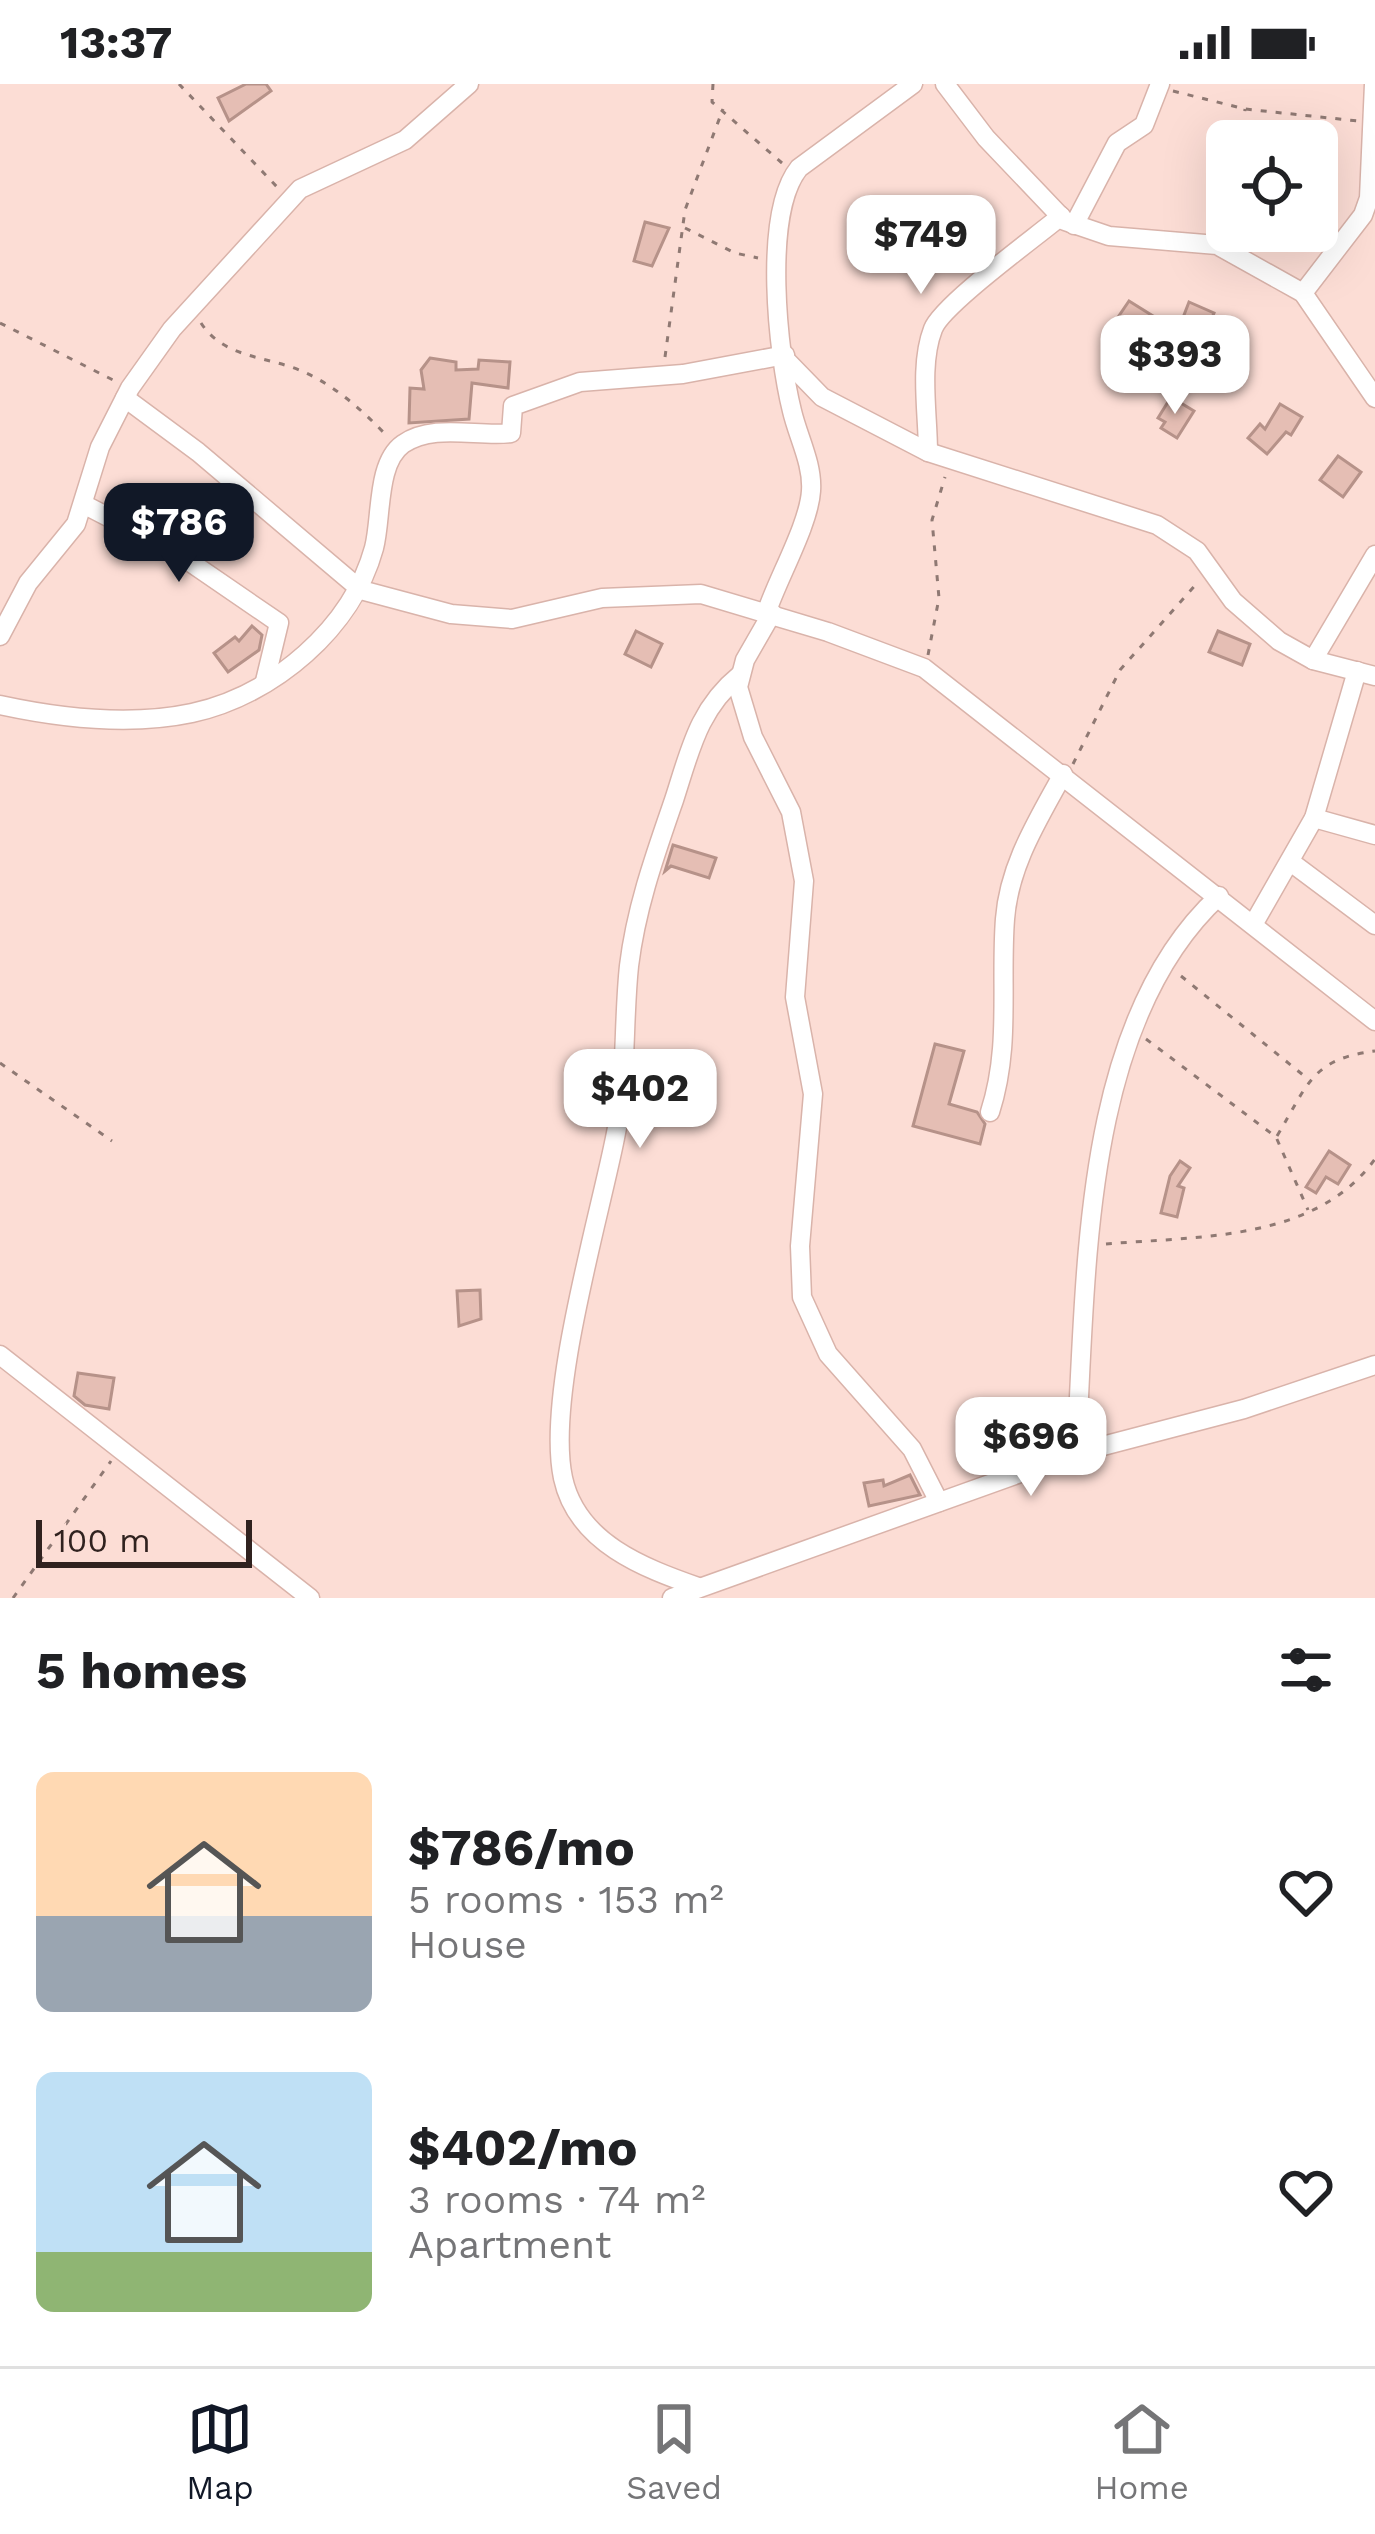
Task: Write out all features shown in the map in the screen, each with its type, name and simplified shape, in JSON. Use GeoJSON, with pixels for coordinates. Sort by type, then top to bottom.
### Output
{"type":"FeatureCollection","features":[{"type":"Feature","properties":{"kind":"street"},"geometry":{"type":"LineString","coordinates":[[0,636],[28,583],[69,536],[100,447],[128,393],[195,304],[289,199],[318,176],[405,140],[469,84]]}},
{"type":"Feature","properties":{"kind":"street"},"geometry":{"type":"LineString","coordinates":[[698,1587],[624,1559],[590,1523],[564,1480],[563,1420],[587,1258],[620,1111],[625,1008],[641,893],[705,711],[740,675],[770,612],[811,497],[785,357],[780,220],[794,175],[913,84]]}},
{"type":"Feature","properties":{"kind":"street"},"geometry":{"type":"LineString","coordinates":[[945,84],[986,138],[1067,221],[1109,236],[1217,245],[1303,293],[1375,398]]}},
{"type":"Feature","properties":{"kind":"street"},"geometry":{"type":"LineString","coordinates":[[1303,293],[1363,215],[1372,193],[1369,122],[1374,84]]}},
{"type":"Feature","properties":{"kind":"street"},"geometry":{"type":"LineString","coordinates":[[928,452],[926,369],[933,328],[948,308],[1067,221],[1117,142],[1144,125],[1160,86]]}},
{"type":"Feature","properties":{"kind":"street"},"geometry":{"type":"LineString","coordinates":[[785,357],[822,397],[928,452],[1157,524],[1197,551],[1233,601],[1279,641],[1313,660],[1366,673],[1314,818],[1254,923]]}},
{"type":"Feature","properties":{"kind":"street"},"geometry":{"type":"LineString","coordinates":[[0,705],[89,718],[189,714],[265,681],[330,632],[361,590],[376,542],[388,466],[398,447],[427,435],[508,434],[513,431],[510,410],[529,396],[580,382],[683,374],[785,357]]}},
{"type":"Feature","properties":{"kind":"street"},"geometry":{"type":"LineString","coordinates":[[128,393],[361,590],[452,614],[512,619],[602,598],[674,593],[734,600],[924,668],[1375,1021]]}},
{"type":"Feature","properties":{"kind":"street"},"geometry":{"type":"LineString","coordinates":[[82,504],[174,551],[279,623],[265,681]]}},
{"type":"Feature","properties":{"kind":"street"},"geometry":{"type":"LineString","coordinates":[[1313,660],[1375,555]]}},
{"type":"Feature","properties":{"kind":"street"},"geometry":{"type":"LineString","coordinates":[[740,675],[740,700],[753,736],[791,812],[804,881],[795,997],[813,1094],[800,1246],[802,1297],[827,1354],[912,1449],[939,1502]]}},
{"type":"Feature","properties":{"kind":"street"},"geometry":{"type":"LineString","coordinates":[[990,1112],[1005,1055],[1005,920],[1011,882],[1024,845],[1065,775]]}},
{"type":"Feature","properties":{"kind":"street"},"geometry":{"type":"LineString","coordinates":[[1314,818],[1375,835]]}},
{"type":"Feature","properties":{"kind":"street"},"geometry":{"type":"LineString","coordinates":[[1292,862],[1375,925]]}},
{"type":"Feature","properties":{"kind":"street"},"geometry":{"type":"LineString","coordinates":[[1076,1453],[1089,1245],[1107,1104],[1165,964],[1186,928],[1219,896]]}},
{"type":"Feature","properties":{"kind":"street"},"geometry":{"type":"LineString","coordinates":[[0,1355],[310,1598]]}},
{"type":"Feature","properties":{"kind":"street"},"geometry":{"type":"LineString","coordinates":[[672,1598],[1076,1453],[1226,1415],[1375,1365]]}},
{"type":"Feature","properties":{"kind":"path"},"geometry":{"type":"LineString","coordinates":[[179,84],[289,199]]}},
{"type":"Feature","properties":{"kind":"path"},"geometry":{"type":"LineString","coordinates":[[713,84],[711,99],[794,175]]}},
{"type":"Feature","properties":{"kind":"path"},"geometry":{"type":"LineString","coordinates":[[1160,86],[1245,109],[1369,122]]}},
{"type":"Feature","properties":{"kind":"path"},"geometry":{"type":"LineString","coordinates":[[1244,120],[1245,109]]}},
{"type":"Feature","properties":{"kind":"path"},"geometry":{"type":"LineString","coordinates":[[656,373],[666,353],[683,227],[699,164],[722,110]]}},
{"type":"Feature","properties":{"kind":"path"},"geometry":{"type":"LineString","coordinates":[[683,227],[734,253],[778,256]]}},
{"type":"Feature","properties":{"kind":"path"},"geometry":{"type":"LineString","coordinates":[[195,304],[203,328],[214,339],[332,387],[398,447]]}},
{"type":"Feature","properties":{"kind":"path"},"geometry":{"type":"LineString","coordinates":[[0,323],[128,393]]}},
{"type":"Feature","properties":{"kind":"path"},"geometry":{"type":"LineString","coordinates":[[924,668],[938,610],[932,520],[941,483],[953,463]]}},
{"type":"Feature","properties":{"kind":"path"},"geometry":{"type":"LineString","coordinates":[[1065,775],[1120,670],[1210,571]]}},
{"type":"Feature","properties":{"kind":"path"},"geometry":{"type":"LineString","coordinates":[[1165,964],[1308,1079]]}},
{"type":"Feature","properties":{"kind":"path"},"geometry":{"type":"LineString","coordinates":[[1136,1031],[1276,1137],[1309,1213]]}},
{"type":"Feature","properties":{"kind":"path"},"geometry":{"type":"LineString","coordinates":[[1276,1137],[1308,1079],[1330,1061],[1375,1051]]}},
{"type":"Feature","properties":{"kind":"path"},"geometry":{"type":"LineString","coordinates":[[0,1063],[112,1141]]}},
{"type":"Feature","properties":{"kind":"path"},"geometry":{"type":"LineString","coordinates":[[1089,1245],[1281,1226],[1345,1190],[1375,1159]]}},
{"type":"Feature","properties":{"kind":"path"},"geometry":{"type":"LineString","coordinates":[[13,1598],[119,1450]]}},
{"type":"Feature","properties":{"kind":"building"},"geometry":{"type":"Polygon","coordinates":[[[246,84],[266,84],[271,91],[229,121],[218,98],[246,84]]]}},
{"type":"Feature","properties":{"kind":"building"},"geometry":{"type":"Polygon","coordinates":[[[645,222],[669,228],[652,266],[634,261],[645,222]]]}},
{"type":"Feature","properties":{"kind":"building"},"geometry":{"type":"Polygon","coordinates":[[[1129,301],[1153,316],[1136,341],[1112,326],[1129,301]]]}},
{"type":"Feature","properties":{"kind":"building"},"geometry":{"type":"Polygon","coordinates":[[[1189,302],[1214,313],[1196,356],[1171,349],[1189,302]]]}},
{"type":"Feature","properties":{"kind":"building"},"geometry":{"type":"Polygon","coordinates":[[[430,358],[456,362],[456,370],[478,369],[479,360],[510,362],[508,388],[472,383],[469,419],[409,423],[410,388],[424,389],[421,370],[430,358]]]}},
{"type":"Feature","properties":{"kind":"building"},"geometry":{"type":"Polygon","coordinates":[[[1171,397],[1194,411],[1177,438],[1161,428],[1165,422],[1158,418],[1171,397]]]}},
{"type":"Feature","properties":{"kind":"building"},"geometry":{"type":"Polygon","coordinates":[[[1280,404],[1302,417],[1291,435],[1286,432],[1267,454],[1248,438],[1260,424],[1265,429],[1280,404]]]}},
{"type":"Feature","properties":{"kind":"building"},"geometry":{"type":"Polygon","coordinates":[[[1338,456],[1361,472],[1343,497],[1320,480],[1338,456]]]}},
{"type":"Feature","properties":{"kind":"building"},"geometry":{"type":"Polygon","coordinates":[[[252,626],[262,635],[259,650],[228,672],[214,653],[235,637],[239,641],[252,626]]]}},
{"type":"Feature","properties":{"kind":"building"},"geometry":{"type":"Polygon","coordinates":[[[636,631],[662,644],[651,667],[625,654],[636,631]]]}},
{"type":"Feature","properties":{"kind":"building"},"geometry":{"type":"Polygon","coordinates":[[[1218,631],[1250,644],[1242,665],[1209,652],[1218,631]]]}},
{"type":"Feature","properties":{"kind":"building"},"geometry":{"type":"Polygon","coordinates":[[[673,845],[716,858],[709,878],[671,866],[665,871],[673,845]]]}},
{"type":"Feature","properties":{"kind":"building"},"geometry":{"type":"Polygon","coordinates":[[[935,1044],[964,1051],[949,1104],[977,1112],[985,1124],[980,1144],[913,1126],[935,1044]]]}},
{"type":"Feature","properties":{"kind":"building"},"geometry":{"type":"Polygon","coordinates":[[[1329,1151],[1350,1165],[1338,1184],[1326,1177],[1316,1193],[1306,1187],[1329,1151]]]}},
{"type":"Feature","properties":{"kind":"building"},"geometry":{"type":"Polygon","coordinates":[[[1180,1161],[1190,1168],[1178,1186],[1184,1188],[1177,1217],[1161,1213],[1170,1176],[1180,1161]]]}},
{"type":"Feature","properties":{"kind":"building"},"geometry":{"type":"Polygon","coordinates":[[[480,1290],[481,1319],[459,1326],[457,1291],[480,1290]]]}},
{"type":"Feature","properties":{"kind":"building"},"geometry":{"type":"Polygon","coordinates":[[[78,1373],[114,1378],[109,1409],[85,1405],[74,1396],[78,1373]]]}},
{"type":"Feature","properties":{"kind":"building"},"geometry":{"type":"Polygon","coordinates":[[[910,1475],[920,1495],[869,1506],[864,1483],[883,1480],[884,1486],[910,1475]]]}}]}
